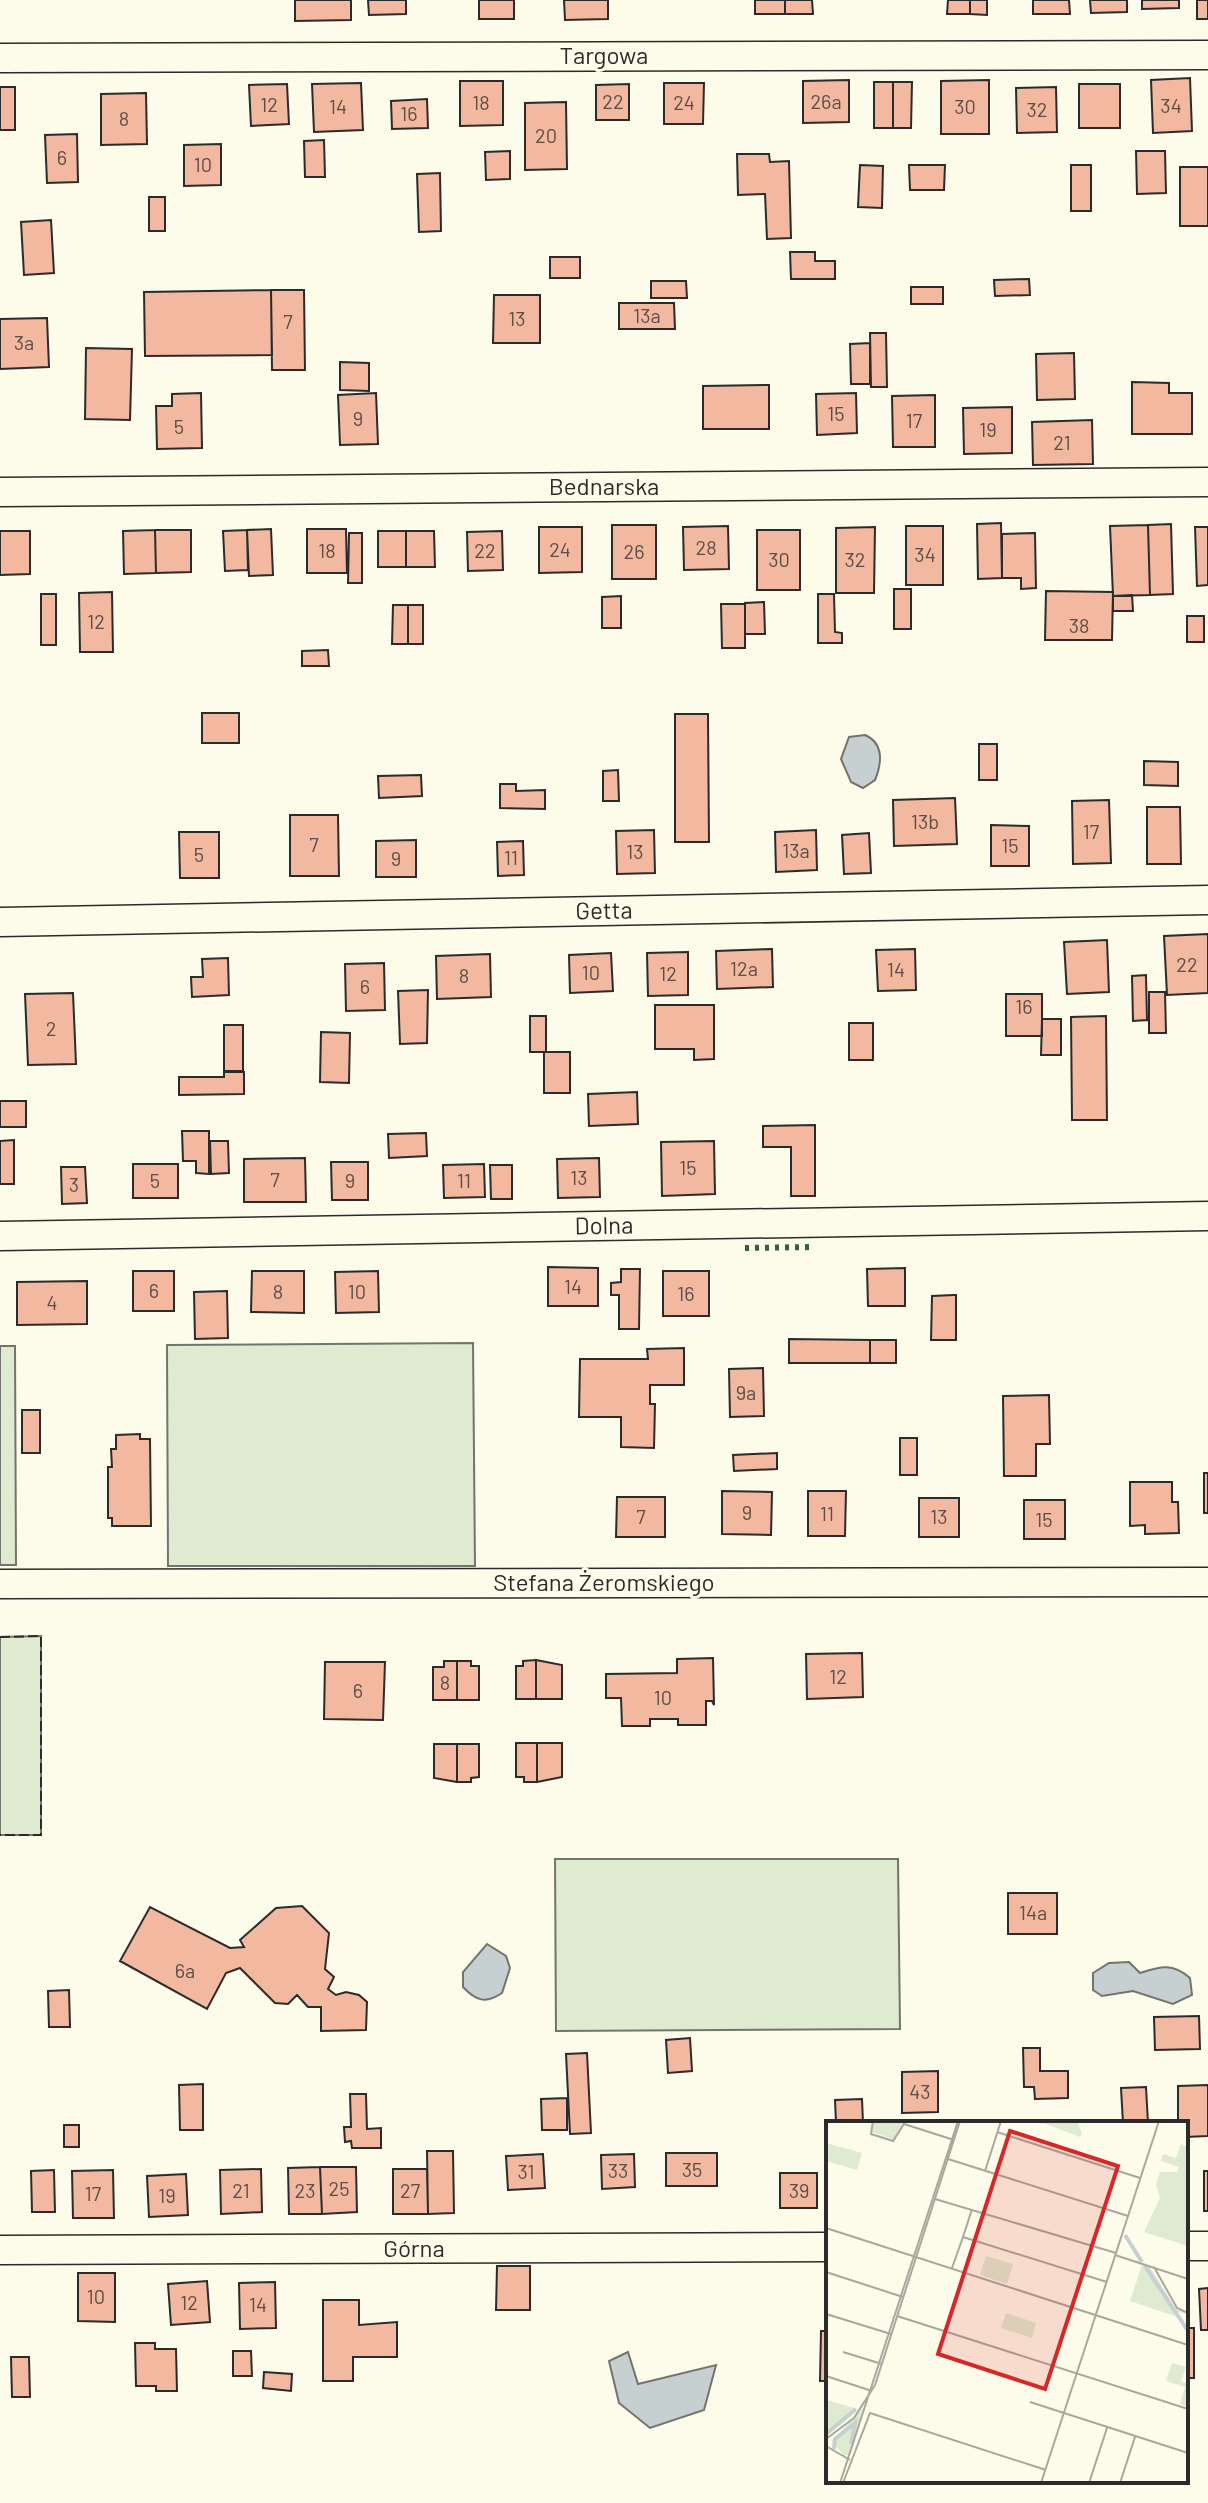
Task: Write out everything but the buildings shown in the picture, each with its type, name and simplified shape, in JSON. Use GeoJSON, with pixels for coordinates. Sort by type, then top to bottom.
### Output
{"type":"FeatureCollection","features":[{"type":"Feature","properties":{"kind":"street","name":"Targowa"},"geometry":{"type":"LineString","coordinates":[[0,58],[1208,55]]}},
{"type":"Feature","properties":{"kind":"street","name":"Bednarska"},"geometry":{"type":"LineString","coordinates":[[0,492],[1208,482]]}},
{"type":"Feature","properties":{"kind":"street","name":"Getta"},"geometry":{"type":"LineString","coordinates":[[0,922],[1208,900]]}},
{"type":"Feature","properties":{"kind":"street","name":"Dolna"},"geometry":{"type":"LineString","coordinates":[[0,1236],[1208,1216]]}},
{"type":"Feature","properties":{"kind":"street","name":"Stefana Żeromskiego"},"geometry":{"type":"LineString","coordinates":[[0,1584],[1208,1582]]}},
{"type":"Feature","properties":{"kind":"street","name":"Górna"},"geometry":{"type":"LineString","coordinates":[[0,2250],[826,2247]]}},
{"type":"Feature","properties":{"kind":"green space"},"geometry":{"type":"Polygon","coordinates":[[[473,1343],[475,1566],[168,1566],[167,1345],[473,1343]]]}},
{"type":"Feature","properties":{"kind":"green space"},"geometry":{"type":"Polygon","coordinates":[[[0,1346],[15,1346],[16,1565],[0,1565],[0,1346]]]}},
{"type":"Feature","properties":{"kind":"green space"},"geometry":{"type":"Polygon","coordinates":[[[41,1636],[41,1835],[0,1835],[0,1637],[41,1636]]]}},
{"type":"Feature","properties":{"kind":"green space"},"geometry":{"type":"Polygon","coordinates":[[[555,1859],[898,1859],[900,2029],[556,2031],[555,1859]]]}},
{"type":"Feature","properties":{"kind":"shaded area"},"geometry":{"type":"Polygon","coordinates":[[[865,735],[876,743],[880,760],[875,780],[863,788],[851,782],[841,759],[849,737],[865,735]]]}},
{"type":"Feature","properties":{"kind":"shaded area"},"geometry":{"type":"Polygon","coordinates":[[[487,1944],[506,1956],[510,1968],[502,1993],[491,1999],[481,1999],[463,1987],[463,1972],[487,1944]]]}},
{"type":"Feature","properties":{"kind":"shaded area"},"geometry":{"type":"Polygon","coordinates":[[[1129,1962],[1140,1973],[1161,1968],[1178,1970],[1190,1978],[1192,1995],[1173,2004],[1133,1991],[1102,1996],[1093,1990],[1093,1973],[1109,1963],[1129,1962]]]}},
{"type":"Feature","properties":{"kind":"shaded area"},"geometry":{"type":"Polygon","coordinates":[[[628,2352],[638,2384],[716,2365],[704,2410],[650,2428],[619,2403],[609,2361],[628,2352]]]}},
{"type":"Feature","properties":{"kind":"hedge"},"geometry":{"type":"LineString","coordinates":[[745,1248],[814,1247]]}},
{"type":"Feature","properties":{"kind":"fence"},"geometry":{"type":"LineString","coordinates":[[0,1637],[41,1636],[41,1835],[0,1835]]}}]}
